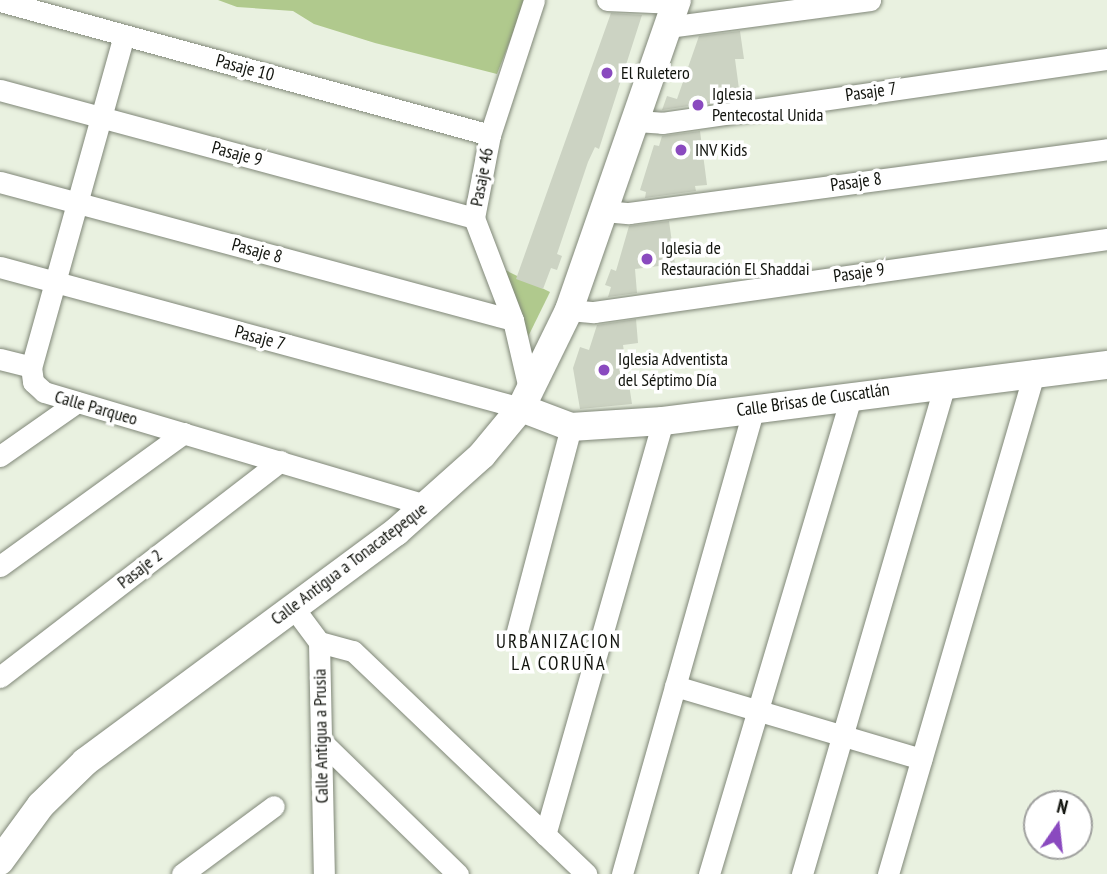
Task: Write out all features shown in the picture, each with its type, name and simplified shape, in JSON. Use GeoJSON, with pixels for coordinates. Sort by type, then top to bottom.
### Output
{"type":"FeatureCollection","features":[{"type":"Feature","properties":{"kind":"main road","name":"Calle Antigua a Tonacatepeque"},"geometry":{"type":"LineString","coordinates":[[0,861],[41,805],[85,762],[428,506],[482,455],[526,401],[569,310],[674,10]]}},
{"type":"Feature","properties":{"kind":"main road","name":"Calle Brisas de Cuscatlán"},"geometry":{"type":"LineString","coordinates":[[526,401],[571,427],[663,421],[1035,370],[1107,365]]}},
{"type":"Feature","properties":{"kind":"street","name":"Pasaje 46"},"geometry":{"type":"LineString","coordinates":[[526,401],[513,320],[474,218],[490,135],[534,0]]}},
{"type":"Feature","properties":{"kind":"street"},"geometry":{"type":"LineString","coordinates":[[607,0],[674,10],[870,0]]}},
{"type":"Feature","properties":{"kind":"street","name":"Pasaje 10"},"geometry":{"type":"LineString","coordinates":[[0,1],[490,135]]}},
{"type":"Feature","properties":{"kind":"street"},"geometry":{"type":"LineString","coordinates":[[0,359],[31,367],[57,283],[124,35]]}},
{"type":"Feature","properties":{"kind":"street","name":"Pasaje 7"},"geometry":{"type":"LineString","coordinates":[[636,121],[662,123],[1107,59]]}},
{"type":"Feature","properties":{"kind":"street","name":"Pasaje 9"},"geometry":{"type":"LineString","coordinates":[[0,90],[474,218]]}},
{"type":"Feature","properties":{"kind":"street","name":"Pasaje 8"},"geometry":{"type":"LineString","coordinates":[[604,211],[629,213],[1107,149]]}},
{"type":"Feature","properties":{"kind":"street","name":"Pasaje 8"},"geometry":{"type":"LineString","coordinates":[[0,182],[513,320]]}},
{"type":"Feature","properties":{"kind":"street","name":"Pasaje 9"},"geometry":{"type":"LineString","coordinates":[[569,310],[594,312],[1107,239]]}},
{"type":"Feature","properties":{"kind":"street","name":"Pasaje 7"},"geometry":{"type":"LineString","coordinates":[[0,267],[526,401]]}},
{"type":"Feature","properties":{"kind":"street","name":"Calle Parqueo"},"geometry":{"type":"LineString","coordinates":[[31,367],[33,382],[44,392],[428,506]]}},
{"type":"Feature","properties":{"kind":"street"},"geometry":{"type":"LineString","coordinates":[[888,874],[1035,370]]}},
{"type":"Feature","properties":{"kind":"street"},"geometry":{"type":"LineString","coordinates":[[802,874],[840,734],[945,384]]}},
{"type":"Feature","properties":{"kind":"street"},"geometry":{"type":"LineString","coordinates":[[709,874],[852,394]]}},
{"type":"Feature","properties":{"kind":"street"},"geometry":{"type":"LineString","coordinates":[[2,452],[77,402]]}},
{"type":"Feature","properties":{"kind":"street"},"geometry":{"type":"LineString","coordinates":[[622,874],[754,408]]}},
{"type":"Feature","properties":{"kind":"street"},"geometry":{"type":"LineString","coordinates":[[545,835],[663,421]]}},
{"type":"Feature","properties":{"kind":"street"},"geometry":{"type":"LineString","coordinates":[[516,635],[571,427]]}},
{"type":"Feature","properties":{"kind":"street"},"geometry":{"type":"LineString","coordinates":[[0,566],[184,433]]}},
{"type":"Feature","properties":{"kind":"street","name":"Pasaje 2"},"geometry":{"type":"LineString","coordinates":[[0,677],[279,461]]}},
{"type":"Feature","properties":{"kind":"street"},"geometry":{"type":"LineString","coordinates":[[293,607],[319,642],[354,650],[586,874]]}},
{"type":"Feature","properties":{"kind":"street","name":"Calle Antigua a Prusia"},"geometry":{"type":"LineString","coordinates":[[319,642],[328,870]]}},
{"type":"Feature","properties":{"kind":"street"},"geometry":{"type":"LineString","coordinates":[[675,686],[757,708],[921,759]]}},
{"type":"Feature","properties":{"kind":"street"},"geometry":{"type":"LineString","coordinates":[[321,741],[458,874]]}},
{"type":"Feature","properties":{"kind":"street"},"geometry":{"type":"LineString","coordinates":[[182,874],[274,806]]}},
{"type":"Feature","properties":{"kind":"green space"},"geometry":{"type":"Polygon","coordinates":[[[218,0],[526,0],[497,74],[375,43],[314,24],[293,11],[237,7],[218,0]]]}},
{"type":"Feature","properties":{"kind":"green space"},"geometry":{"type":"Polygon","coordinates":[[[495,265],[550,292],[522,349],[495,265]]]}},
{"type":"Feature","properties":{"kind":"building"},"geometry":{"type":"Polygon","coordinates":[[[611,13],[642,15],[599,149],[595,147],[588,162],[557,254],[562,256],[557,270],[551,268],[543,289],[516,279],[611,13]]]}},
{"type":"Feature","properties":{"kind":"building"},"geometry":{"type":"Polygon","coordinates":[[[740,31],[744,59],[735,59],[739,89],[720,91],[722,101],[662,110],[667,96],[677,99],[699,36],[740,31]]]}},
{"type":"Feature","properties":{"kind":"building"},"geometry":{"type":"Polygon","coordinates":[[[700,131],[707,185],[695,186],[696,191],[645,198],[646,192],[640,190],[654,145],[659,146],[662,136],[700,131]]]}},
{"type":"Feature","properties":{"kind":"building"},"geometry":{"type":"Polygon","coordinates":[[[669,221],[675,264],[635,269],[637,293],[608,297],[611,287],[605,285],[611,269],[616,271],[629,226],[669,221]]]}},
{"type":"Feature","properties":{"kind":"building"},"geometry":{"type":"Polygon","coordinates":[[[636,319],[638,343],[623,345],[632,404],[580,409],[573,368],[580,347],[589,350],[597,325],[636,319]]]}},
{"type":"Feature","properties":{"kind":"place","name":"El Ruletero"},"geometry":{"type":"Point","coordinates":[607,73]}},
{"type":"Feature","properties":{"kind":"place","name":"Iglesia Pentecostal Unida"},"geometry":{"type":"Point","coordinates":[698,105]}},
{"type":"Feature","properties":{"kind":"place","name":"INV Kids"},"geometry":{"type":"Point","coordinates":[681,150]}},
{"type":"Feature","properties":{"kind":"place","name":"Iglesia de Restauración El Shaddai"},"geometry":{"type":"Point","coordinates":[647,259]}},
{"type":"Feature","properties":{"kind":"place","name":"Iglesia Adventista del Séptimo Día"},"geometry":{"type":"Point","coordinates":[604,370]}},
{"type":"Feature","properties":{"kind":"district","name":"URBANIZACION LA CORUÑA"},"geometry":{"type":"Point","coordinates":[559,653]}}]}
